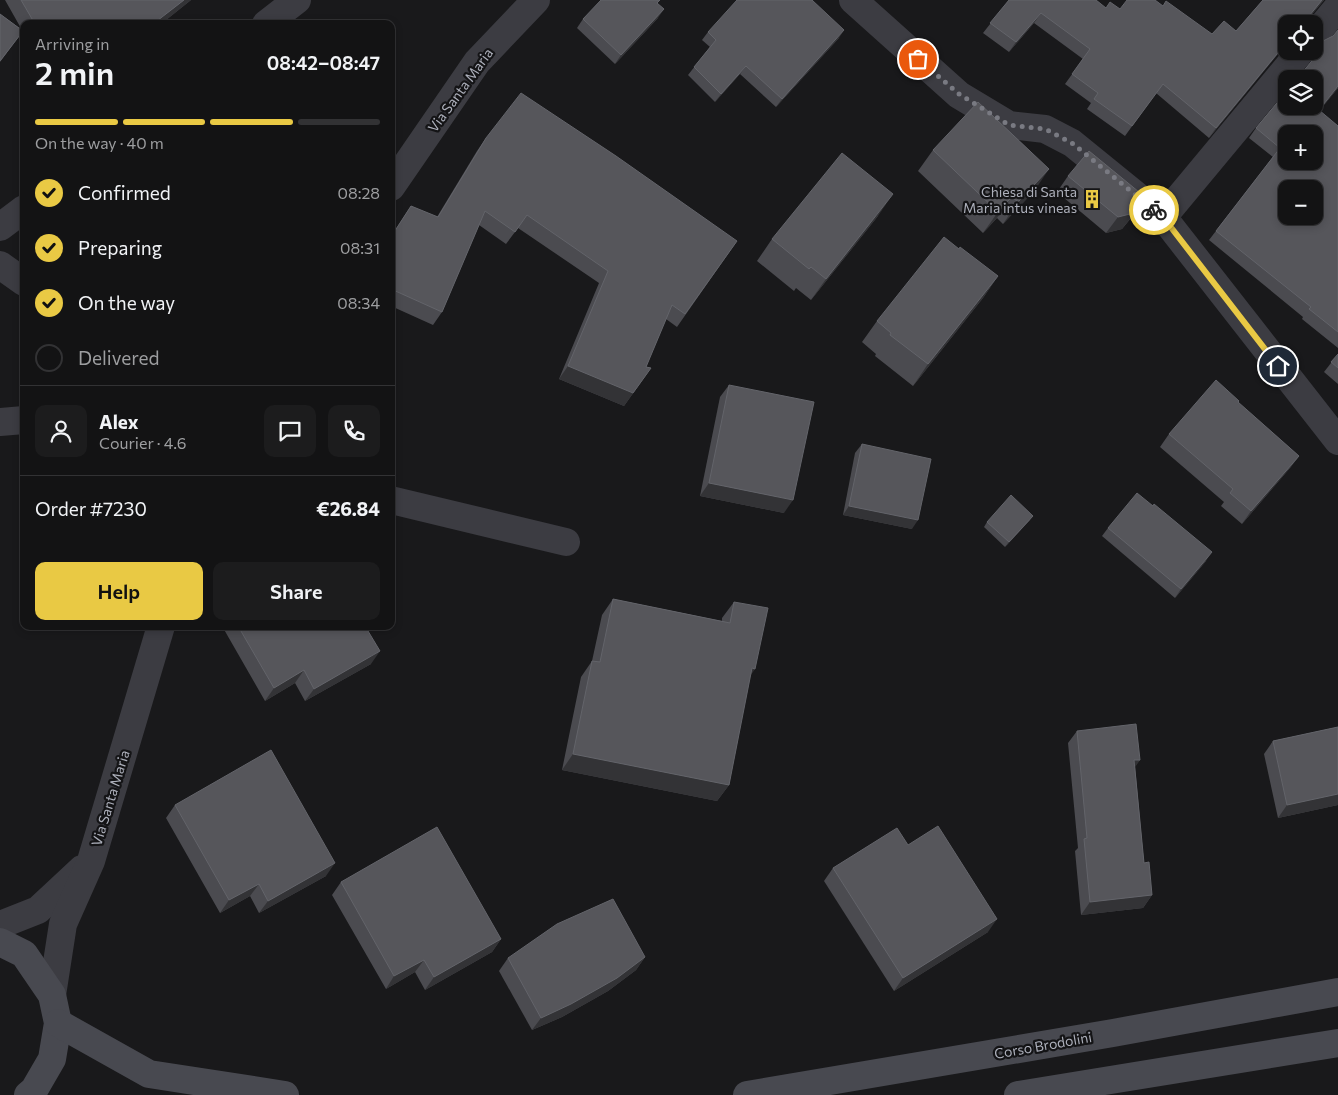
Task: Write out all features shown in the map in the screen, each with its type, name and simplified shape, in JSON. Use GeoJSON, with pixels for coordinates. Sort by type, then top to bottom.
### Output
{"type":"FeatureCollection","features":[{"type":"Feature","properties":{"kind":"main road"},"geometry":{"type":"LineString","coordinates":[[0,942],[24,954],[52,995],[58,1024],[52,1060],[37,1093]]}},
{"type":"Feature","properties":{"kind":"main road","name":"Corso Brodolini"},"geometry":{"type":"LineString","coordinates":[[747,1095],[1113,1033],[1338,992]]}},
{"type":"Feature","properties":{"kind":"main road"},"geometry":{"type":"LineString","coordinates":[[58,1024],[149,1074],[285,1095]]}},
{"type":"Feature","properties":{"kind":"main road"},"geometry":{"type":"LineString","coordinates":[[1018,1095],[1338,1043]]}},
{"type":"Feature","properties":{"kind":"street"},"geometry":{"type":"LineString","coordinates":[[271,20],[297,0]]}},
{"type":"Feature","properties":{"kind":"street","name":"Via Santa Maria"},"geometry":{"type":"LineString","coordinates":[[395,181],[477,62],[536,0]]}},
{"type":"Feature","properties":{"kind":"street"},"geometry":{"type":"LineString","coordinates":[[853,0],[959,94],[1009,125],[1045,129],[1072,143],[1163,217],[1338,441]]}},
{"type":"Feature","properties":{"kind":"street"},"geometry":{"type":"LineString","coordinates":[[1323,25],[1338,7]]}},
{"type":"Feature","properties":{"kind":"street"},"geometry":{"type":"LineString","coordinates":[[1163,217],[1294,60]]}},
{"type":"Feature","properties":{"kind":"street"},"geometry":{"type":"LineString","coordinates":[[0,227],[20,212]]}},
{"type":"Feature","properties":{"kind":"street"},"geometry":{"type":"LineString","coordinates":[[0,266],[20,279]]}},
{"type":"Feature","properties":{"kind":"street"},"geometry":{"type":"LineString","coordinates":[[0,422],[20,420]]}},
{"type":"Feature","properties":{"kind":"street"},"geometry":{"type":"LineString","coordinates":[[395,501],[566,542]]}},
{"type":"Feature","properties":{"kind":"street","name":"Via Santa Maria"},"geometry":{"type":"LineString","coordinates":[[0,925],[38,910],[91,861],[160,630]]}},
{"type":"Feature","properties":{"kind":"street"},"geometry":{"type":"LineString","coordinates":[[52,995],[63,924],[91,861]]}},
{"type":"Feature","properties":{"kind":"building"},"geometry":{"type":"Polygon","coordinates":[[[21,0],[184,0],[158,20],[33,20],[21,0]]]}},
{"type":"Feature","properties":{"kind":"building"},"geometry":{"type":"Polygon","coordinates":[[[601,0],[660,0],[657,3],[664,9],[621,55],[583,19],[601,0]]]}},
{"type":"Feature","properties":{"kind":"building"},"geometry":{"type":"Polygon","coordinates":[[[737,0],[812,0],[844,30],[782,99],[746,66],[721,94],[694,67],[716,40],[708,32],[737,0]]]}},
{"type":"Feature","properties":{"kind":"building"},"geometry":{"type":"Polygon","coordinates":[[[1009,0],[1096,0],[1106,8],[1110,2],[1120,9],[1127,0],[1155,0],[1163,6],[1166,1],[1212,34],[1224,21],[1236,31],[1263,0],[1322,0],[1310,15],[1278,15],[1278,53],[1216,128],[1163,84],[1132,126],[1094,99],[1098,93],[1072,74],[1090,49],[1041,13],[1016,42],[990,23],[1009,0]]]}},
{"type":"Feature","properties":{"kind":"building"},"geometry":{"type":"Polygon","coordinates":[[[0,14],[20,29],[20,35],[0,61],[0,14]]]}},
{"type":"Feature","properties":{"kind":"building"},"geometry":{"type":"Polygon","coordinates":[[[1338,30],[1338,86],[1323,105],[1323,70],[1304,70],[1313,60],[1323,60],[1323,41],[1333,36],[1338,30]]]}},
{"type":"Feature","properties":{"kind":"building"},"geometry":{"type":"Polygon","coordinates":[[[521,93],[616,156],[737,241],[685,314],[672,305],[646,367],[651,368],[633,393],[568,366],[608,271],[527,215],[515,232],[485,211],[442,312],[395,291],[395,231],[411,206],[438,217],[486,138],[521,93]]]}},
{"type":"Feature","properties":{"kind":"building"},"geometry":{"type":"Polygon","coordinates":[[[978,102],[1049,169],[1018,202],[1012,197],[998,212],[933,150],[978,102]]]}},
{"type":"Feature","properties":{"kind":"building"},"geometry":{"type":"Polygon","coordinates":[[[1278,102],[1278,115],[1323,115],[1323,113],[1338,126],[1338,332],[1309,309],[1311,307],[1216,231],[1278,151],[1278,170],[1323,170],[1323,125],[1278,125],[1278,146],[1256,128],[1278,102]]]}},
{"type":"Feature","properties":{"kind":"building"},"geometry":{"type":"Polygon","coordinates":[[[1089,151],[1139,192],[1143,202],[1134,213],[1118,217],[1068,176],[1089,151]]]}},
{"type":"Feature","properties":{"kind":"building"},"geometry":{"type":"Polygon","coordinates":[[[842,153],[893,194],[826,279],[811,267],[809,269],[772,239],[842,153]]]}},
{"type":"Feature","properties":{"kind":"building"},"geometry":{"type":"Polygon","coordinates":[[[944,237],[998,276],[928,364],[890,335],[891,333],[877,321],[944,237]]]}},
{"type":"Feature","properties":{"kind":"building"},"geometry":{"type":"Polygon","coordinates":[[[1338,354],[1338,368],[1331,362],[1338,354]]]}},
{"type":"Feature","properties":{"kind":"building"},"geometry":{"type":"Polygon","coordinates":[[[1216,380],[1299,456],[1251,511],[1230,493],[1233,489],[1169,434],[1216,380]]]}},
{"type":"Feature","properties":{"kind":"building"},"geometry":{"type":"Polygon","coordinates":[[[729,385],[814,402],[793,500],[709,483],[729,385]]]}},
{"type":"Feature","properties":{"kind":"building"},"geometry":{"type":"Polygon","coordinates":[[[862,444],[931,459],[918,520],[849,506],[862,444]]]}},
{"type":"Feature","properties":{"kind":"building"},"geometry":{"type":"Polygon","coordinates":[[[1137,493],[1153,506],[1154,504],[1212,552],[1181,589],[1108,528],[1137,493]]]}},
{"type":"Feature","properties":{"kind":"building"},"geometry":{"type":"Polygon","coordinates":[[[1011,495],[1033,516],[1009,542],[987,522],[1011,495]]]}},
{"type":"Feature","properties":{"kind":"building"},"geometry":{"type":"Polygon","coordinates":[[[613,599],[730,623],[734,602],[768,608],[755,669],[752,668],[729,785],[573,754],[592,661],[600,662],[613,599]]]}},
{"type":"Feature","properties":{"kind":"building"},"geometry":{"type":"Polygon","coordinates":[[[240,630],[367,630],[380,651],[314,689],[304,670],[274,688],[240,630]]]}},
{"type":"Feature","properties":{"kind":"building"},"geometry":{"type":"Polygon","coordinates":[[[1136,724],[1140,760],[1134,760],[1144,863],[1149,862],[1152,895],[1090,902],[1084,839],[1087,838],[1077,731],[1136,724]]]}},
{"type":"Feature","properties":{"kind":"building"},"geometry":{"type":"Polygon","coordinates":[[[1338,727],[1338,794],[1287,805],[1273,741],[1338,727]]]}},
{"type":"Feature","properties":{"kind":"building"},"geometry":{"type":"Polygon","coordinates":[[[271,750],[335,863],[268,901],[259,884],[229,900],[175,805],[271,750]]]}},
{"type":"Feature","properties":{"kind":"building"},"geometry":{"type":"Polygon","coordinates":[[[938,826],[997,919],[903,978],[833,868],[897,828],[908,845],[938,826]]]}},
{"type":"Feature","properties":{"kind":"building"},"geometry":{"type":"Polygon","coordinates":[[[437,827],[501,939],[434,977],[424,960],[394,976],[341,882],[437,827]]]}},
{"type":"Feature","properties":{"kind":"building"},"geometry":{"type":"Polygon","coordinates":[[[613,899],[645,957],[617,978],[571,1004],[541,1018],[508,958],[557,924],[613,899]]]}},
{"type":"Feature","properties":{"kind":"way so far"},"geometry":{"type":"LineString","coordinates":[[918,59],[959,94],[1009,125],[1045,129],[1072,143],[1154,210]]}},
{"type":"Feature","properties":{"kind":"place","name":"Chiesa di Santa Maria intus vineas"},"geometry":{"type":"Point","coordinates":[1092,199]}},
{"type":"Feature","properties":{"kind":"route"},"geometry":{"type":"LineString","coordinates":[[1154,210],[1163,217],[1278,366]]}}]}
